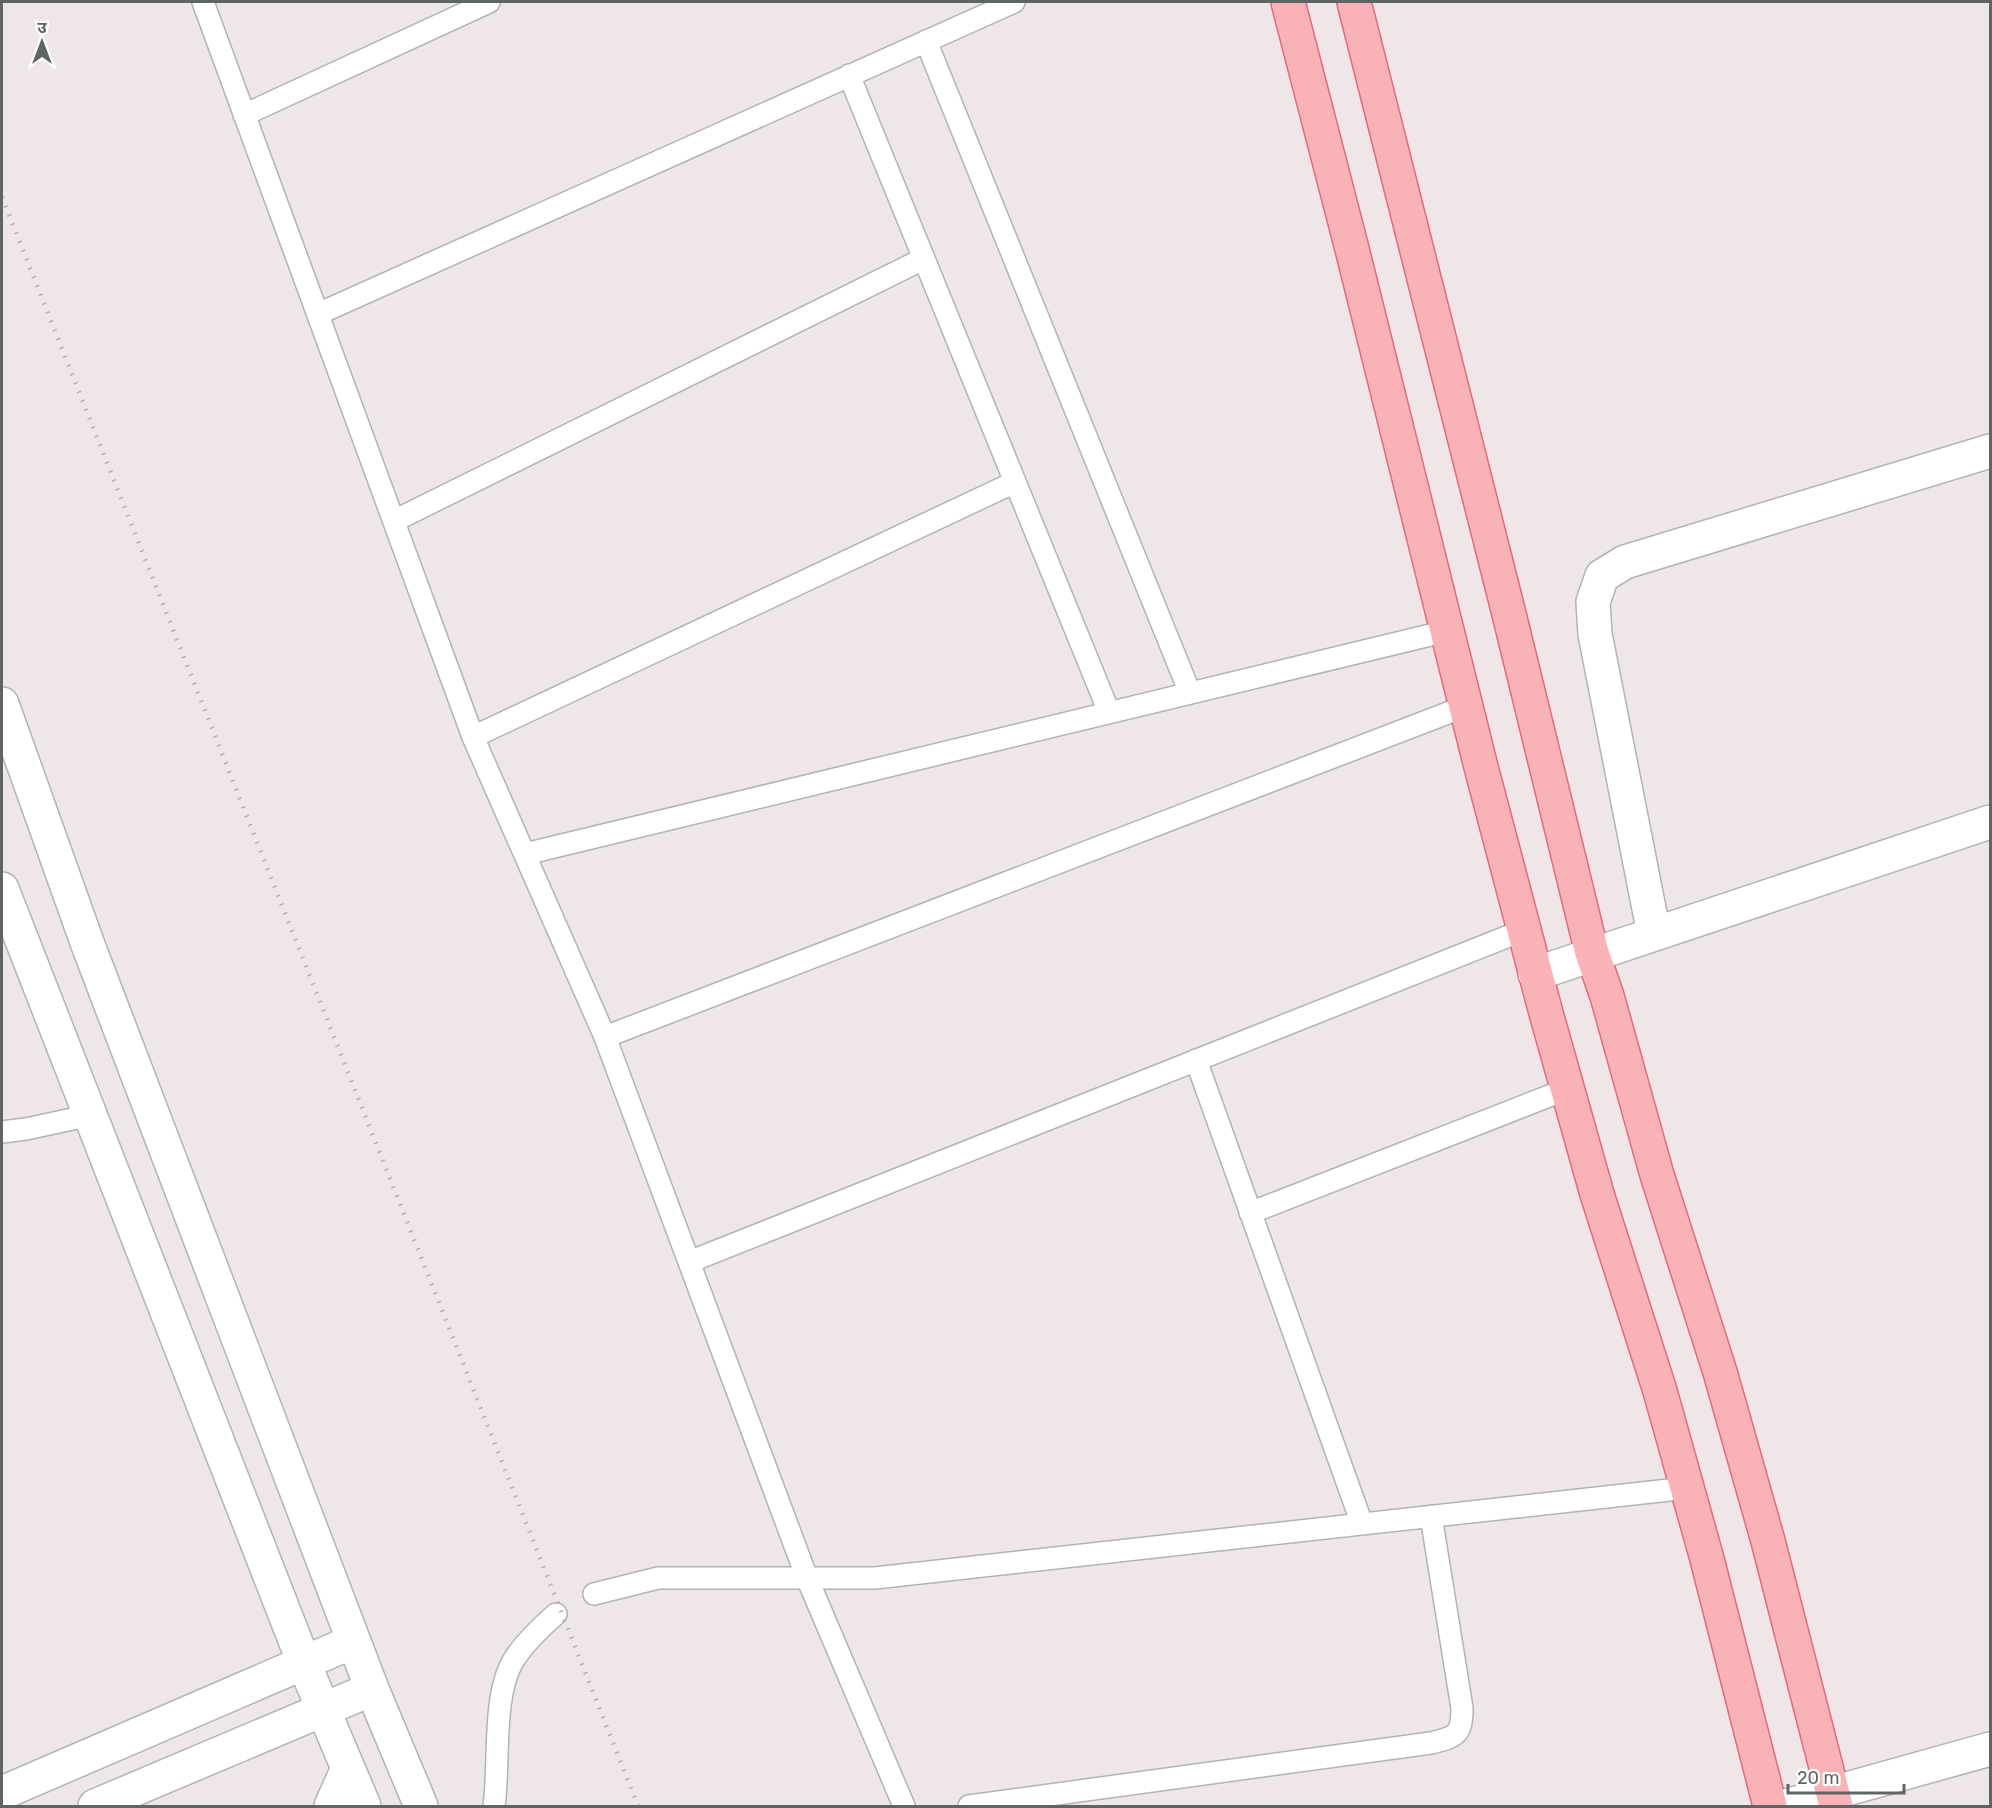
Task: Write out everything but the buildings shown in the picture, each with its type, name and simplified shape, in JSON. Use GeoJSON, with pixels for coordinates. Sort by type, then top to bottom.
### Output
{"type":"FeatureCollection","features":[{"type":"Feature","properties":{"kind":"main road"},"geometry":{"type":"LineString","coordinates":[[1288,2],[1535,974],[1597,1194],[1660,1391],[1707,1559],[1770,1806]]}},
{"type":"Feature","properties":{"kind":"main road"},"geometry":{"type":"LineString","coordinates":[[1354,2],[1592,953],[1657,1175],[1726,1393],[1771,1553],[1834,1800]]}},
{"type":"Feature","properties":{"kind":"main road"},"geometry":{"type":"LineString","coordinates":[[1653,934],[1595,634],[1593,602],[1602,576],[1625,562],[1990,451]]}},
{"type":"Feature","properties":{"kind":"main road"},"geometry":{"type":"LineString","coordinates":[[2,704],[88,945],[352,1642],[421,1806]]}},
{"type":"Feature","properties":{"kind":"main road"},"geometry":{"type":"LineString","coordinates":[[1535,974],[1592,953],[1990,822]]}},
{"type":"Feature","properties":{"kind":"main road"},"geometry":{"type":"LineString","coordinates":[[2,889],[304,1664],[364,1806]]}},
{"type":"Feature","properties":{"kind":"main road"},"geometry":{"type":"LineString","coordinates":[[2,1793],[352,1642]]}},
{"type":"Feature","properties":{"kind":"main road"},"geometry":{"type":"LineString","coordinates":[[95,1806],[372,1689]]}},
{"type":"Feature","properties":{"kind":"main road"},"geometry":{"type":"LineString","coordinates":[[1786,1806],[1834,1800],[1990,1749]]}},
{"type":"Feature","properties":{"kind":"main road"},"geometry":{"type":"LineString","coordinates":[[331,1806],[348,1768]]}},
{"type":"Feature","properties":{"kind":"lane"},"geometry":{"type":"LineString","coordinates":[[203,2],[473,737],[605,1037],[807,1578],[904,1806]]}},
{"type":"Feature","properties":{"kind":"lane"},"geometry":{"type":"LineString","coordinates":[[244,115],[489,2]]}},
{"type":"Feature","properties":{"kind":"lane"},"geometry":{"type":"LineString","coordinates":[[318,314],[1014,2]]}},
{"type":"Feature","properties":{"kind":"lane"},"geometry":{"type":"LineString","coordinates":[[926,41],[1190,693]]}},
{"type":"Feature","properties":{"kind":"lane"},"geometry":{"type":"LineString","coordinates":[[849,75],[1109,712]]}},
{"type":"Feature","properties":{"kind":"lane"},"geometry":{"type":"LineString","coordinates":[[394,521],[923,259]]}},
{"type":"Feature","properties":{"kind":"lane"},"geometry":{"type":"LineString","coordinates":[[473,737],[1015,482]]}},
{"type":"Feature","properties":{"kind":"lane"},"geometry":{"type":"LineString","coordinates":[[525,854],[1448,631]]}},
{"type":"Feature","properties":{"kind":"lane"},"geometry":{"type":"LineString","coordinates":[[605,1037],[1466,706]]}},
{"type":"Feature","properties":{"kind":"lane"},"geometry":{"type":"LineString","coordinates":[[689,1262],[1524,930]]}},
{"type":"Feature","properties":{"kind":"lane"},"geometry":{"type":"LineString","coordinates":[[1196,1060],[1362,1524]]}},
{"type":"Feature","properties":{"kind":"lane"},"geometry":{"type":"LineString","coordinates":[[1250,1212],[1567,1089]]}},
{"type":"Feature","properties":{"kind":"lane"},"geometry":{"type":"LineString","coordinates":[[2,1132],[91,1115]]}},
{"type":"Feature","properties":{"kind":"lane"},"geometry":{"type":"LineString","coordinates":[[594,1594],[658,1578],[875,1578],[1687,1488]]}},
{"type":"Feature","properties":{"kind":"lane"},"geometry":{"type":"LineString","coordinates":[[969,1806],[1431,1743],[1453,1738],[1462,1725],[1462,1708],[1431,1516]]}},
{"type":"Feature","properties":{"kind":"lane"},"geometry":{"type":"LineString","coordinates":[[494,1806],[498,1784],[500,1693],[512,1662],[536,1632],[556,1614]]}},
{"type":"Feature","properties":{"kind":"railway"},"geometry":{"type":"LineString","coordinates":[[2,197],[638,1806]]}}]}
